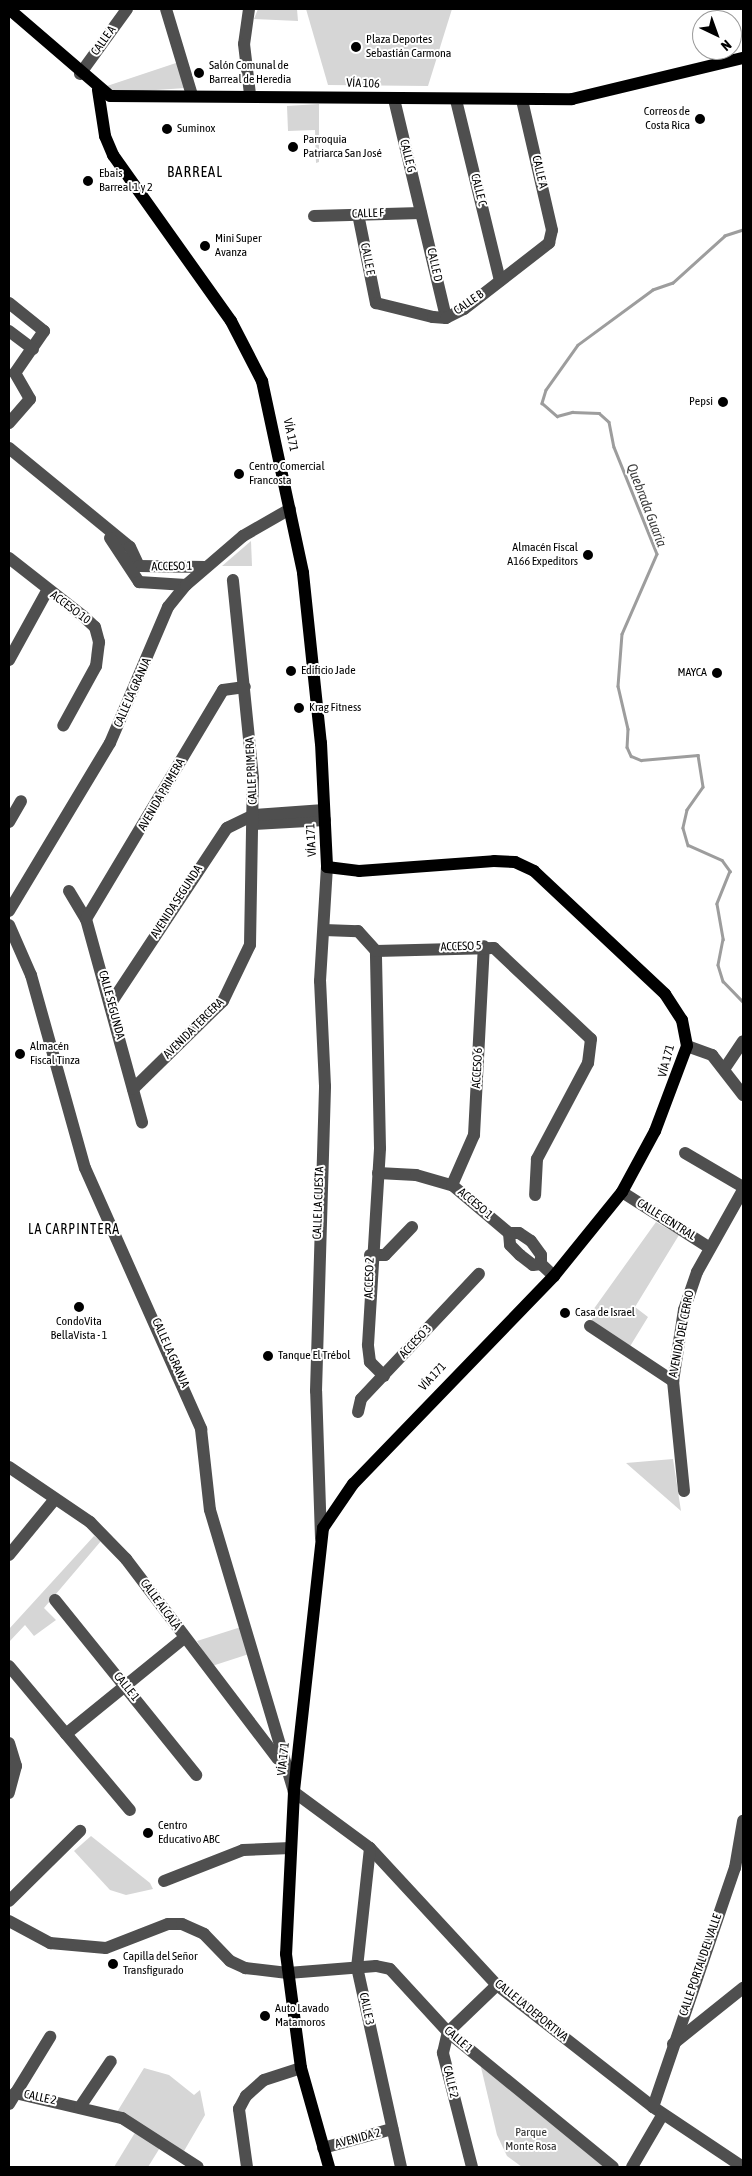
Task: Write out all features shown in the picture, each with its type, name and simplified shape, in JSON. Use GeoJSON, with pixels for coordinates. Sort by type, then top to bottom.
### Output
{"type":"FeatureCollection","features":[{"type":"Feature","properties":{"kind":"main road","name":"VÍA 106"},"geometry":{"type":"LineString","coordinates":[[9,9],[98,90],[110,96],[250,94],[456,100],[572,99],[613,91],[743,58]]}},
{"type":"Feature","properties":{"kind":"main road","name":"VÍA 171"},"geometry":{"type":"LineString","coordinates":[[98,90],[105,136],[113,154],[253,358],[273,421],[303,573],[325,815],[327,867],[359,871],[494,861],[515,862],[534,871],[665,994],[682,1020],[687,1046],[655,1131],[622,1192],[554,1276],[353,1484],[321,1538],[294,1792],[288,1973],[301,2068],[328,2167]]}},
{"type":"Feature","properties":{"kind":"street","name":"CALLE A"},"geometry":{"type":"LineString","coordinates":[[80,74],[127,9]]}},
{"type":"Feature","properties":{"kind":"street"},"geometry":{"type":"LineString","coordinates":[[166,9],[192,95]]}},
{"type":"Feature","properties":{"kind":"street"},"geometry":{"type":"LineString","coordinates":[[249,9],[244,44],[250,94]]}},
{"type":"Feature","properties":{"kind":"street","name":"CALLE G"},"geometry":{"type":"LineString","coordinates":[[394,99],[421,213]]}},
{"type":"Feature","properties":{"kind":"street","name":"CALLE C"},"geometry":{"type":"LineString","coordinates":[[456,100],[500,280]]}},
{"type":"Feature","properties":{"kind":"street","name":"CALLE A"},"geometry":{"type":"LineString","coordinates":[[522,100],[552,230],[549,243]]}},
{"type":"Feature","properties":{"kind":"street","name":"CALLE F"},"geometry":{"type":"LineString","coordinates":[[314,216],[421,213]]}},
{"type":"Feature","properties":{"kind":"street","name":"CALLE D"},"geometry":{"type":"LineString","coordinates":[[421,213],[446,318]]}},
{"type":"Feature","properties":{"kind":"street","name":"CALLE E"},"geometry":{"type":"LineString","coordinates":[[358,214],[376,304]]}},
{"type":"Feature","properties":{"kind":"street","name":"CALLE B"},"geometry":{"type":"LineString","coordinates":[[376,304],[446,318],[549,243]]}},
{"type":"Feature","properties":{"kind":"street"},"geometry":{"type":"LineString","coordinates":[[9,303],[44,331],[15,373],[30,400],[9,423]]}},
{"type":"Feature","properties":{"kind":"street"},"geometry":{"type":"LineString","coordinates":[[9,331],[33,349]]}},
{"type":"Feature","properties":{"kind":"street","name":"ACCESO 1"},"geometry":{"type":"LineString","coordinates":[[9,448],[98,525],[130,547],[139,566],[205,567]]}},
{"type":"Feature","properties":{"kind":"street","name":"CALLE LA GRANJA"},"geometry":{"type":"LineString","coordinates":[[9,911],[110,743],[168,607],[186,585],[205,567],[243,536],[290,509]]}},
{"type":"Feature","properties":{"kind":"street","name":"ACCESO 1"},"geometry":{"type":"LineString","coordinates":[[98,525],[139,582],[186,585]]}},
{"type":"Feature","properties":{"kind":"street","name":"ACCESO 10"},"geometry":{"type":"LineString","coordinates":[[9,558],[47,591],[95,627],[100,642],[96,666],[62,726]]}},
{"type":"Feature","properties":{"kind":"street","name":"CALLE PRIMERA"},"geometry":{"type":"LineString","coordinates":[[233,580],[245,687],[254,820],[251,935],[244,962]]}},
{"type":"Feature","properties":{"kind":"street"},"geometry":{"type":"LineString","coordinates":[[9,660],[47,591]]}},
{"type":"Feature","properties":{"kind":"street","name":"AVENIDA PRIMERA"},"geometry":{"type":"LineString","coordinates":[[86,919],[223,690],[245,687]]}},
{"type":"Feature","properties":{"kind":"street"},"geometry":{"type":"LineString","coordinates":[[9,822],[21,802]]}},
{"type":"Feature","properties":{"kind":"street","name":"AVENIDA SEGUNDA"},"geometry":{"type":"LineString","coordinates":[[111,1003],[218,837],[236,820],[325,815]]}},
{"type":"Feature","properties":{"kind":"street","name":"CALLE LA CUESTA"},"geometry":{"type":"LineString","coordinates":[[321,1538],[316,1459],[324,930],[327,867]]}},
{"type":"Feature","properties":{"kind":"street","name":"CALLE SEGUNDA"},"geometry":{"type":"LineString","coordinates":[[69,891],[86,919],[111,1003],[142,1122]]}},
{"type":"Feature","properties":{"kind":"street","name":"CALLE LA GRANJA"},"geometry":{"type":"LineString","coordinates":[[9,925],[31,975],[85,1168],[201,1429],[210,1510],[273,1721],[284,1770],[294,1792]]}},
{"type":"Feature","properties":{"kind":"street"},"geometry":{"type":"LineString","coordinates":[[324,930],[358,931],[376,951],[378,1174]]}},
{"type":"Feature","properties":{"kind":"street","name":"ACCESO 5"},"geometry":{"type":"LineString","coordinates":[[376,951],[484,946],[505,955],[591,1039],[588,1063],[537,1159],[535,1195]]}},
{"type":"Feature","properties":{"kind":"street","name":"ACCESO 6"},"geometry":{"type":"LineString","coordinates":[[452,1185],[474,1136],[484,946]]}},
{"type":"Feature","properties":{"kind":"street","name":"AVENIDA TERCERA"},"geometry":{"type":"LineString","coordinates":[[133,1089],[223,1001],[244,962]]}},
{"type":"Feature","properties":{"kind":"street"},"geometry":{"type":"LineString","coordinates":[[725,1068],[743,1041]]}},
{"type":"Feature","properties":{"kind":"street"},"geometry":{"type":"LineString","coordinates":[[687,1046],[712,1055],[725,1068],[743,1095]]}},
{"type":"Feature","properties":{"kind":"street"},"geometry":{"type":"LineString","coordinates":[[685,1153],[743,1188]]}},
{"type":"Feature","properties":{"kind":"street","name":"ACCESO 1"},"geometry":{"type":"LineString","coordinates":[[378,1174],[416,1176],[452,1185],[509,1233],[510,1245],[520,1255],[533,1265],[541,1264],[554,1276]]}},
{"type":"Feature","properties":{"kind":"street","name":"ACCESO 2"},"geometry":{"type":"LineString","coordinates":[[378,1174],[370,1255],[368,1353],[375,1369],[384,1376]]}},
{"type":"Feature","properties":{"kind":"street","name":"AVENIDA DEL CERRO"},"geometry":{"type":"LineString","coordinates":[[684,1491],[673,1382],[692,1284],[743,1188]]}},
{"type":"Feature","properties":{"kind":"street","name":"CALLE CENTRAL"},"geometry":{"type":"LineString","coordinates":[[622,1192],[710,1248]]}},
{"type":"Feature","properties":{"kind":"street"},"geometry":{"type":"LineString","coordinates":[[370,1255],[386,1255],[412,1227]]}},
{"type":"Feature","properties":{"kind":"street","name":"ACCESO 3"},"geometry":{"type":"LineString","coordinates":[[358,1412],[361,1399],[478,1274]]}},
{"type":"Feature","properties":{"kind":"street"},"geometry":{"type":"LineString","coordinates":[[590,1326],[673,1382]]}},
{"type":"Feature","properties":{"kind":"street","name":"CALLE ALCALÁ"},"geometry":{"type":"LineString","coordinates":[[9,1467],[90,1522],[126,1559],[284,1770]]}},
{"type":"Feature","properties":{"kind":"street"},"geometry":{"type":"LineString","coordinates":[[9,1555],[55,1499]]}},
{"type":"Feature","properties":{"kind":"street","name":"CALLE 1"},"geometry":{"type":"LineString","coordinates":[[55,1600],[196,1774]]}},
{"type":"Feature","properties":{"kind":"street"},"geometry":{"type":"LineString","coordinates":[[66,1734],[184,1638]]}},
{"type":"Feature","properties":{"kind":"street"},"geometry":{"type":"LineString","coordinates":[[9,1666],[130,1810]]}},
{"type":"Feature","properties":{"kind":"street"},"geometry":{"type":"LineString","coordinates":[[254,1728],[267,1728],[273,1721]]}},
{"type":"Feature","properties":{"kind":"street"},"geometry":{"type":"LineString","coordinates":[[9,1743],[16,1766],[9,1793]]}},
{"type":"Feature","properties":{"kind":"street","name":"CALLE LA DEPORTIVA"},"geometry":{"type":"LineString","coordinates":[[294,1792],[370,1848],[497,1985],[658,2111],[743,2167]]}},
{"type":"Feature","properties":{"kind":"street","name":"CALLE PORTAL DEL VALLE"},"geometry":{"type":"LineString","coordinates":[[632,2167],[658,2111],[674,2044],[735,1868],[743,1821]]}},
{"type":"Feature","properties":{"kind":"street"},"geometry":{"type":"LineString","coordinates":[[9,1901],[80,1831]]}},
{"type":"Feature","properties":{"kind":"street"},"geometry":{"type":"LineString","coordinates":[[164,1881],[243,1850],[291,1848]]}},
{"type":"Feature","properties":{"kind":"street","name":"CALLE 3"},"geometry":{"type":"LineString","coordinates":[[370,1848],[357,1966],[401,2167]]}},
{"type":"Feature","properties":{"kind":"street","name":"CALLE 1"},"geometry":{"type":"LineString","coordinates":[[9,1921],[50,1943],[106,1948],[168,1924],[182,1924],[204,1934],[230,1961],[245,1968],[288,1973],[357,1966],[390,1970],[448,2032],[613,2167]]}},
{"type":"Feature","properties":{"kind":"street"},"geometry":{"type":"LineString","coordinates":[[448,2032],[497,1985]]}},
{"type":"Feature","properties":{"kind":"street"},"geometry":{"type":"LineString","coordinates":[[674,2044],[743,1988]]}},
{"type":"Feature","properties":{"kind":"street","name":"CALLE 2"},"geometry":{"type":"LineString","coordinates":[[448,2032],[444,2053],[472,2167]]}},
{"type":"Feature","properties":{"kind":"street"},"geometry":{"type":"LineString","coordinates":[[12,2098],[50,2037]]}},
{"type":"Feature","properties":{"kind":"street"},"geometry":{"type":"LineString","coordinates":[[80,2107],[111,2061]]}},
{"type":"Feature","properties":{"kind":"street"},"geometry":{"type":"LineString","coordinates":[[247,2167],[239,2109],[264,2080],[301,2068]]}},
{"type":"Feature","properties":{"kind":"street","name":"CALLE 2"},"geometry":{"type":"LineString","coordinates":[[12,2098],[80,2107],[122,2118],[198,2167]]}},
{"type":"Feature","properties":{"kind":"street","name":"AVENIDA 2"},"geometry":{"type":"LineString","coordinates":[[323,2148],[392,2129]]}},
{"type":"Feature","properties":{"kind":"green space"},"geometry":{"type":"Polygon","coordinates":[[[258,9],[297,9],[298,21],[254,19],[258,9]]]}},
{"type":"Feature","properties":{"kind":"green space"},"geometry":{"type":"Polygon","coordinates":[[[306,9],[452,9],[428,86],[328,85],[306,9]]]}},
{"type":"Feature","properties":{"kind":"green space"},"geometry":{"type":"Polygon","coordinates":[[[179,62],[186,88],[111,93],[104,87],[179,62]]]}},
{"type":"Feature","properties":{"kind":"green space"},"geometry":{"type":"Polygon","coordinates":[[[319,104],[319,162],[316,163],[315,130],[288,131],[287,106],[319,104]]]}},
{"type":"Feature","properties":{"kind":"green space"},"geometry":{"type":"Polygon","coordinates":[[[251,541],[252,566],[222,566],[251,541]]]}},
{"type":"Feature","properties":{"kind":"green space"},"geometry":{"type":"Polygon","coordinates":[[[656,1222],[679,1235],[635,1307],[648,1317],[629,1348],[591,1321],[596,1313],[593,1310],[656,1222]]]}},
{"type":"Feature","properties":{"kind":"green space"},"geometry":{"type":"Polygon","coordinates":[[[673,1459],[681,1511],[626,1463],[673,1459]]]}},
{"type":"Feature","properties":{"kind":"green space"},"geometry":{"type":"Polygon","coordinates":[[[94,1536],[101,1541],[44,1608],[56,1620],[34,1636],[25,1625],[9,1642],[9,1629],[94,1536]]]}},
{"type":"Feature","properties":{"kind":"green space"},"geometry":{"type":"Polygon","coordinates":[[[241,1627],[249,1654],[212,1666],[197,1641],[241,1627]]]}},
{"type":"Feature","properties":{"kind":"green space"},"geometry":{"type":"Polygon","coordinates":[[[91,1836],[150,1883],[153,1889],[126,1895],[110,1890],[74,1851],[91,1836]]]}},
{"type":"Feature","properties":{"kind":"green space","name":"Parque Monte Rosa"},"geometry":{"type":"Polygon","coordinates":[[[480,2063],[605,2167],[522,2167],[507,2156],[497,2135],[480,2063]]]}},
{"type":"Feature","properties":{"kind":"green space"},"geometry":{"type":"Polygon","coordinates":[[[144,2068],[169,2075],[194,2095],[200,2090],[205,2115],[184,2151],[117,2112],[144,2068]]]}},
{"type":"Feature","properties":{"kind":"green space"},"geometry":{"type":"Polygon","coordinates":[[[136,2131],[161,2146],[148,2167],[114,2167],[136,2131]]]}},
{"type":"Feature","properties":{"kind":"waterway","name":"Quebrada Guaria"},"geometry":{"type":"LineString","coordinates":[[743,230],[725,236],[673,283],[653,290],[578,345],[546,390],[542,403],[557,416],[572,412],[599,413],[609,422],[614,447],[657,554],[622,634],[618,686],[628,729],[627,747],[631,756],[641,760],[698,755],[703,787],[687,810],[683,828],[688,845],[722,860],[730,871],[717,904],[723,939],[718,965],[723,981],[743,1002]]}},
{"type":"Feature","properties":{"kind":"place","name":"Plaza Deportes Sebastián Carmona"},"geometry":{"type":"Point","coordinates":[356,47]}},
{"type":"Feature","properties":{"kind":"place","name":"Salón Comunal de Barreal de Heredia"},"geometry":{"type":"Point","coordinates":[199,73]}},
{"type":"Feature","properties":{"kind":"place","name":"Correos de Costa Rica"},"geometry":{"type":"Point","coordinates":[700,119]}},
{"type":"Feature","properties":{"kind":"place","name":"Suminox"},"geometry":{"type":"Point","coordinates":[167,129]}},
{"type":"Feature","properties":{"kind":"place","name":"Parroquia Patriarca San José"},"geometry":{"type":"Point","coordinates":[293,147]}},
{"type":"Feature","properties":{"kind":"place","name":"Ebais Barreal 1 y 2"},"geometry":{"type":"Point","coordinates":[88,181]}},
{"type":"Feature","properties":{"kind":"place","name":"Mini Super Avanza"},"geometry":{"type":"Point","coordinates":[205,246]}},
{"type":"Feature","properties":{"kind":"place","name":"Pepsi"},"geometry":{"type":"Point","coordinates":[723,402]}},
{"type":"Feature","properties":{"kind":"place","name":"Centro Comercial Francosta"},"geometry":{"type":"Point","coordinates":[239,474]}},
{"type":"Feature","properties":{"kind":"place","name":"Almacén Fiscal A166 Expeditors"},"geometry":{"type":"Point","coordinates":[588,555]}},
{"type":"Feature","properties":{"kind":"place","name":"Edificio Jade"},"geometry":{"type":"Point","coordinates":[291,671]}},
{"type":"Feature","properties":{"kind":"place","name":"MAYCA"},"geometry":{"type":"Point","coordinates":[717,673]}},
{"type":"Feature","properties":{"kind":"place","name":"Krag Fitness"},"geometry":{"type":"Point","coordinates":[299,708]}},
{"type":"Feature","properties":{"kind":"place","name":"Almacén Fiscal Tinza"},"geometry":{"type":"Point","coordinates":[20,1054]}},
{"type":"Feature","properties":{"kind":"place","name":"CondoVita BellaVista - 1"},"geometry":{"type":"Point","coordinates":[79,1307]}},
{"type":"Feature","properties":{"kind":"place","name":"Casa de Israel"},"geometry":{"type":"Point","coordinates":[565,1313]}},
{"type":"Feature","properties":{"kind":"place","name":"Tanque El Trébol"},"geometry":{"type":"Point","coordinates":[268,1356]}},
{"type":"Feature","properties":{"kind":"place","name":"Centro Educativo ABC"},"geometry":{"type":"Point","coordinates":[148,1833]}},
{"type":"Feature","properties":{"kind":"place","name":"Capilla del Señor Transfigurado"},"geometry":{"type":"Point","coordinates":[113,1964]}},
{"type":"Feature","properties":{"kind":"place","name":"Auto Lavado Matamoros"},"geometry":{"type":"Point","coordinates":[265,2016]}},
{"type":"Feature","properties":{"kind":"district","name":"BARREAL"},"geometry":{"type":"Point","coordinates":[195,172]}},
{"type":"Feature","properties":{"kind":"district","name":"LA CARPINTERA"},"geometry":{"type":"Point","coordinates":[74,1229]}}]}
